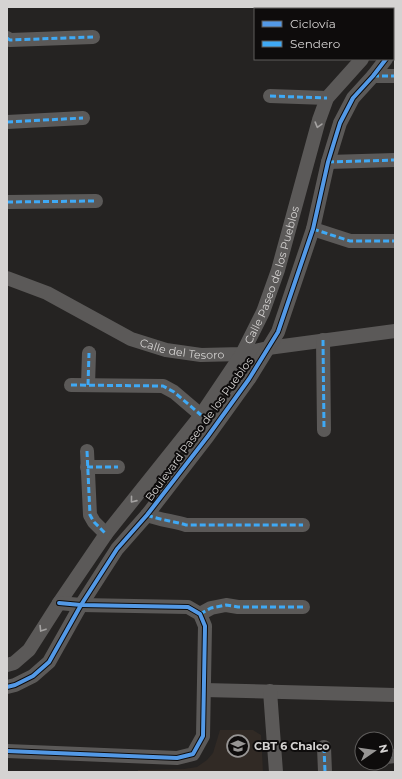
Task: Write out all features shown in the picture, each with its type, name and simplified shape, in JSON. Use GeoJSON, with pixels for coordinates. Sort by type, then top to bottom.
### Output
{"type":"FeatureCollection","features":[{"type":"Feature","properties":{"kind":"street"},"geometry":{"type":"LineString","coordinates":[[7,38],[10,40],[93,37]]}},
{"type":"Feature","properties":{"kind":"street","name":"Calle Paseo de los Pueblos"},"geometry":{"type":"LineString","coordinates":[[7,665],[14,663],[29,650],[106,534],[201,415],[242,354],[263,312],[278,270],[319,120],[327,98],[361,60]]}},
{"type":"Feature","properties":{"kind":"street","name":"Boulevard Paseo de los Pueblos"},"geometry":{"type":"LineString","coordinates":[[7,687],[15,686],[33,676],[49,662],[81,605],[117,549],[147,515],[208,436],[249,379],[278,332],[313,230],[328,162],[340,123],[352,98],[373,76],[385,60]]}},
{"type":"Feature","properties":{"kind":"street"},"geometry":{"type":"LineString","coordinates":[[373,76],[395,76]]}},
{"type":"Feature","properties":{"kind":"street"},"geometry":{"type":"LineString","coordinates":[[270,96],[327,98]]}},
{"type":"Feature","properties":{"kind":"street"},"geometry":{"type":"LineString","coordinates":[[7,122],[83,118]]}},
{"type":"Feature","properties":{"kind":"street"},"geometry":{"type":"LineString","coordinates":[[328,162],[395,160]]}},
{"type":"Feature","properties":{"kind":"street"},"geometry":{"type":"LineString","coordinates":[[7,202],[96,201]]}},
{"type":"Feature","properties":{"kind":"street"},"geometry":{"type":"LineString","coordinates":[[313,230],[350,242],[395,241]]}},
{"type":"Feature","properties":{"kind":"street","name":"Calle del Tesoro"},"geometry":{"type":"LineString","coordinates":[[7,278],[47,293],[132,339],[166,350],[201,355],[242,354],[268,348],[395,331]]}},
{"type":"Feature","properties":{"kind":"street"},"geometry":{"type":"LineString","coordinates":[[323,340],[324,430]]}},
{"type":"Feature","properties":{"kind":"street"},"geometry":{"type":"LineString","coordinates":[[88,385],[89,354]]}},
{"type":"Feature","properties":{"kind":"street"},"geometry":{"type":"LineString","coordinates":[[71,385],[163,386],[174,392],[201,415]]}},
{"type":"Feature","properties":{"kind":"street"},"geometry":{"type":"LineString","coordinates":[[87,451],[90,515],[94,522],[106,534]]}},
{"type":"Feature","properties":{"kind":"street"},"geometry":{"type":"LineString","coordinates":[[87,467],[118,467]]}},
{"type":"Feature","properties":{"kind":"street"},"geometry":{"type":"LineString","coordinates":[[147,515],[158,519],[172,520],[186,525],[303,525]]}},
{"type":"Feature","properties":{"kind":"street"},"geometry":{"type":"LineString","coordinates":[[7,751],[177,758],[193,754],[203,736],[205,626],[200,614],[188,607],[81,605],[59,603]]}},
{"type":"Feature","properties":{"kind":"street"},"geometry":{"type":"LineString","coordinates":[[200,614],[211,608],[226,605],[238,607],[304,607]]}},
{"type":"Feature","properties":{"kind":"street"},"geometry":{"type":"LineString","coordinates":[[204,690],[395,695]]}},
{"type":"Feature","properties":{"kind":"street"},"geometry":{"type":"LineString","coordinates":[[270,691],[276,772]]}},
{"type":"Feature","properties":{"kind":"street"},"geometry":{"type":"LineString","coordinates":[[324,747],[325,772]]}},
{"type":"Feature","properties":{"kind":"shaded area","name":"CBT 6 Chalco"},"geometry":{"type":"Polygon","coordinates":[[[220,730],[253,730],[261,735],[263,772],[138,772],[138,770],[184,769],[197,767],[207,760],[213,753],[220,730]]]}},
{"type":"Feature","properties":{"kind":"marked path"},"geometry":{"type":"LineString","coordinates":[[7,38],[10,40],[93,37]]}},
{"type":"Feature","properties":{"kind":"marked path"},"geometry":{"type":"LineString","coordinates":[[373,76],[395,76]]}},
{"type":"Feature","properties":{"kind":"marked path"},"geometry":{"type":"LineString","coordinates":[[270,96],[327,98]]}},
{"type":"Feature","properties":{"kind":"marked path"},"geometry":{"type":"LineString","coordinates":[[7,122],[83,118]]}},
{"type":"Feature","properties":{"kind":"marked path"},"geometry":{"type":"LineString","coordinates":[[328,162],[395,160]]}},
{"type":"Feature","properties":{"kind":"marked path"},"geometry":{"type":"LineString","coordinates":[[7,202],[96,201]]}},
{"type":"Feature","properties":{"kind":"marked path"},"geometry":{"type":"LineString","coordinates":[[313,229],[350,241],[395,241]]}},
{"type":"Feature","properties":{"kind":"marked path"},"geometry":{"type":"LineString","coordinates":[[323,340],[324,430]]}},
{"type":"Feature","properties":{"kind":"marked path"},"geometry":{"type":"LineString","coordinates":[[88,385],[89,353]]}},
{"type":"Feature","properties":{"kind":"marked path"},"geometry":{"type":"LineString","coordinates":[[71,385],[163,386],[174,392],[201,415]]}},
{"type":"Feature","properties":{"kind":"marked path"},"geometry":{"type":"LineString","coordinates":[[87,451],[90,515],[94,522],[106,534]]}},
{"type":"Feature","properties":{"kind":"marked path"},"geometry":{"type":"LineString","coordinates":[[87,467],[118,467]]}},
{"type":"Feature","properties":{"kind":"marked path"},"geometry":{"type":"LineString","coordinates":[[147,515],[186,525],[303,525]]}},
{"type":"Feature","properties":{"kind":"marked path"},"geometry":{"type":"LineString","coordinates":[[200,614],[211,608],[226,605],[238,607],[303,607]]}},
{"type":"Feature","properties":{"kind":"marked path"},"geometry":{"type":"LineString","coordinates":[[324,747],[325,772]]}},
{"type":"Feature","properties":{"kind":"cycle path"},"geometry":{"type":"LineString","coordinates":[[7,687],[15,685],[33,676],[49,662],[81,605],[117,549],[147,515],[208,436],[249,379],[278,332],[313,229],[328,162],[340,123],[353,98],[385,60]]}},
{"type":"Feature","properties":{"kind":"cycle path"},"geometry":{"type":"LineString","coordinates":[[7,751],[177,758],[193,754],[203,736],[205,626],[200,614],[188,607],[81,605],[59,603]]}},
{"type":"Feature","properties":{"kind":"place","name":"CBT 6 Chalco"},"geometry":{"type":"Point","coordinates":[238,746]}}]}
